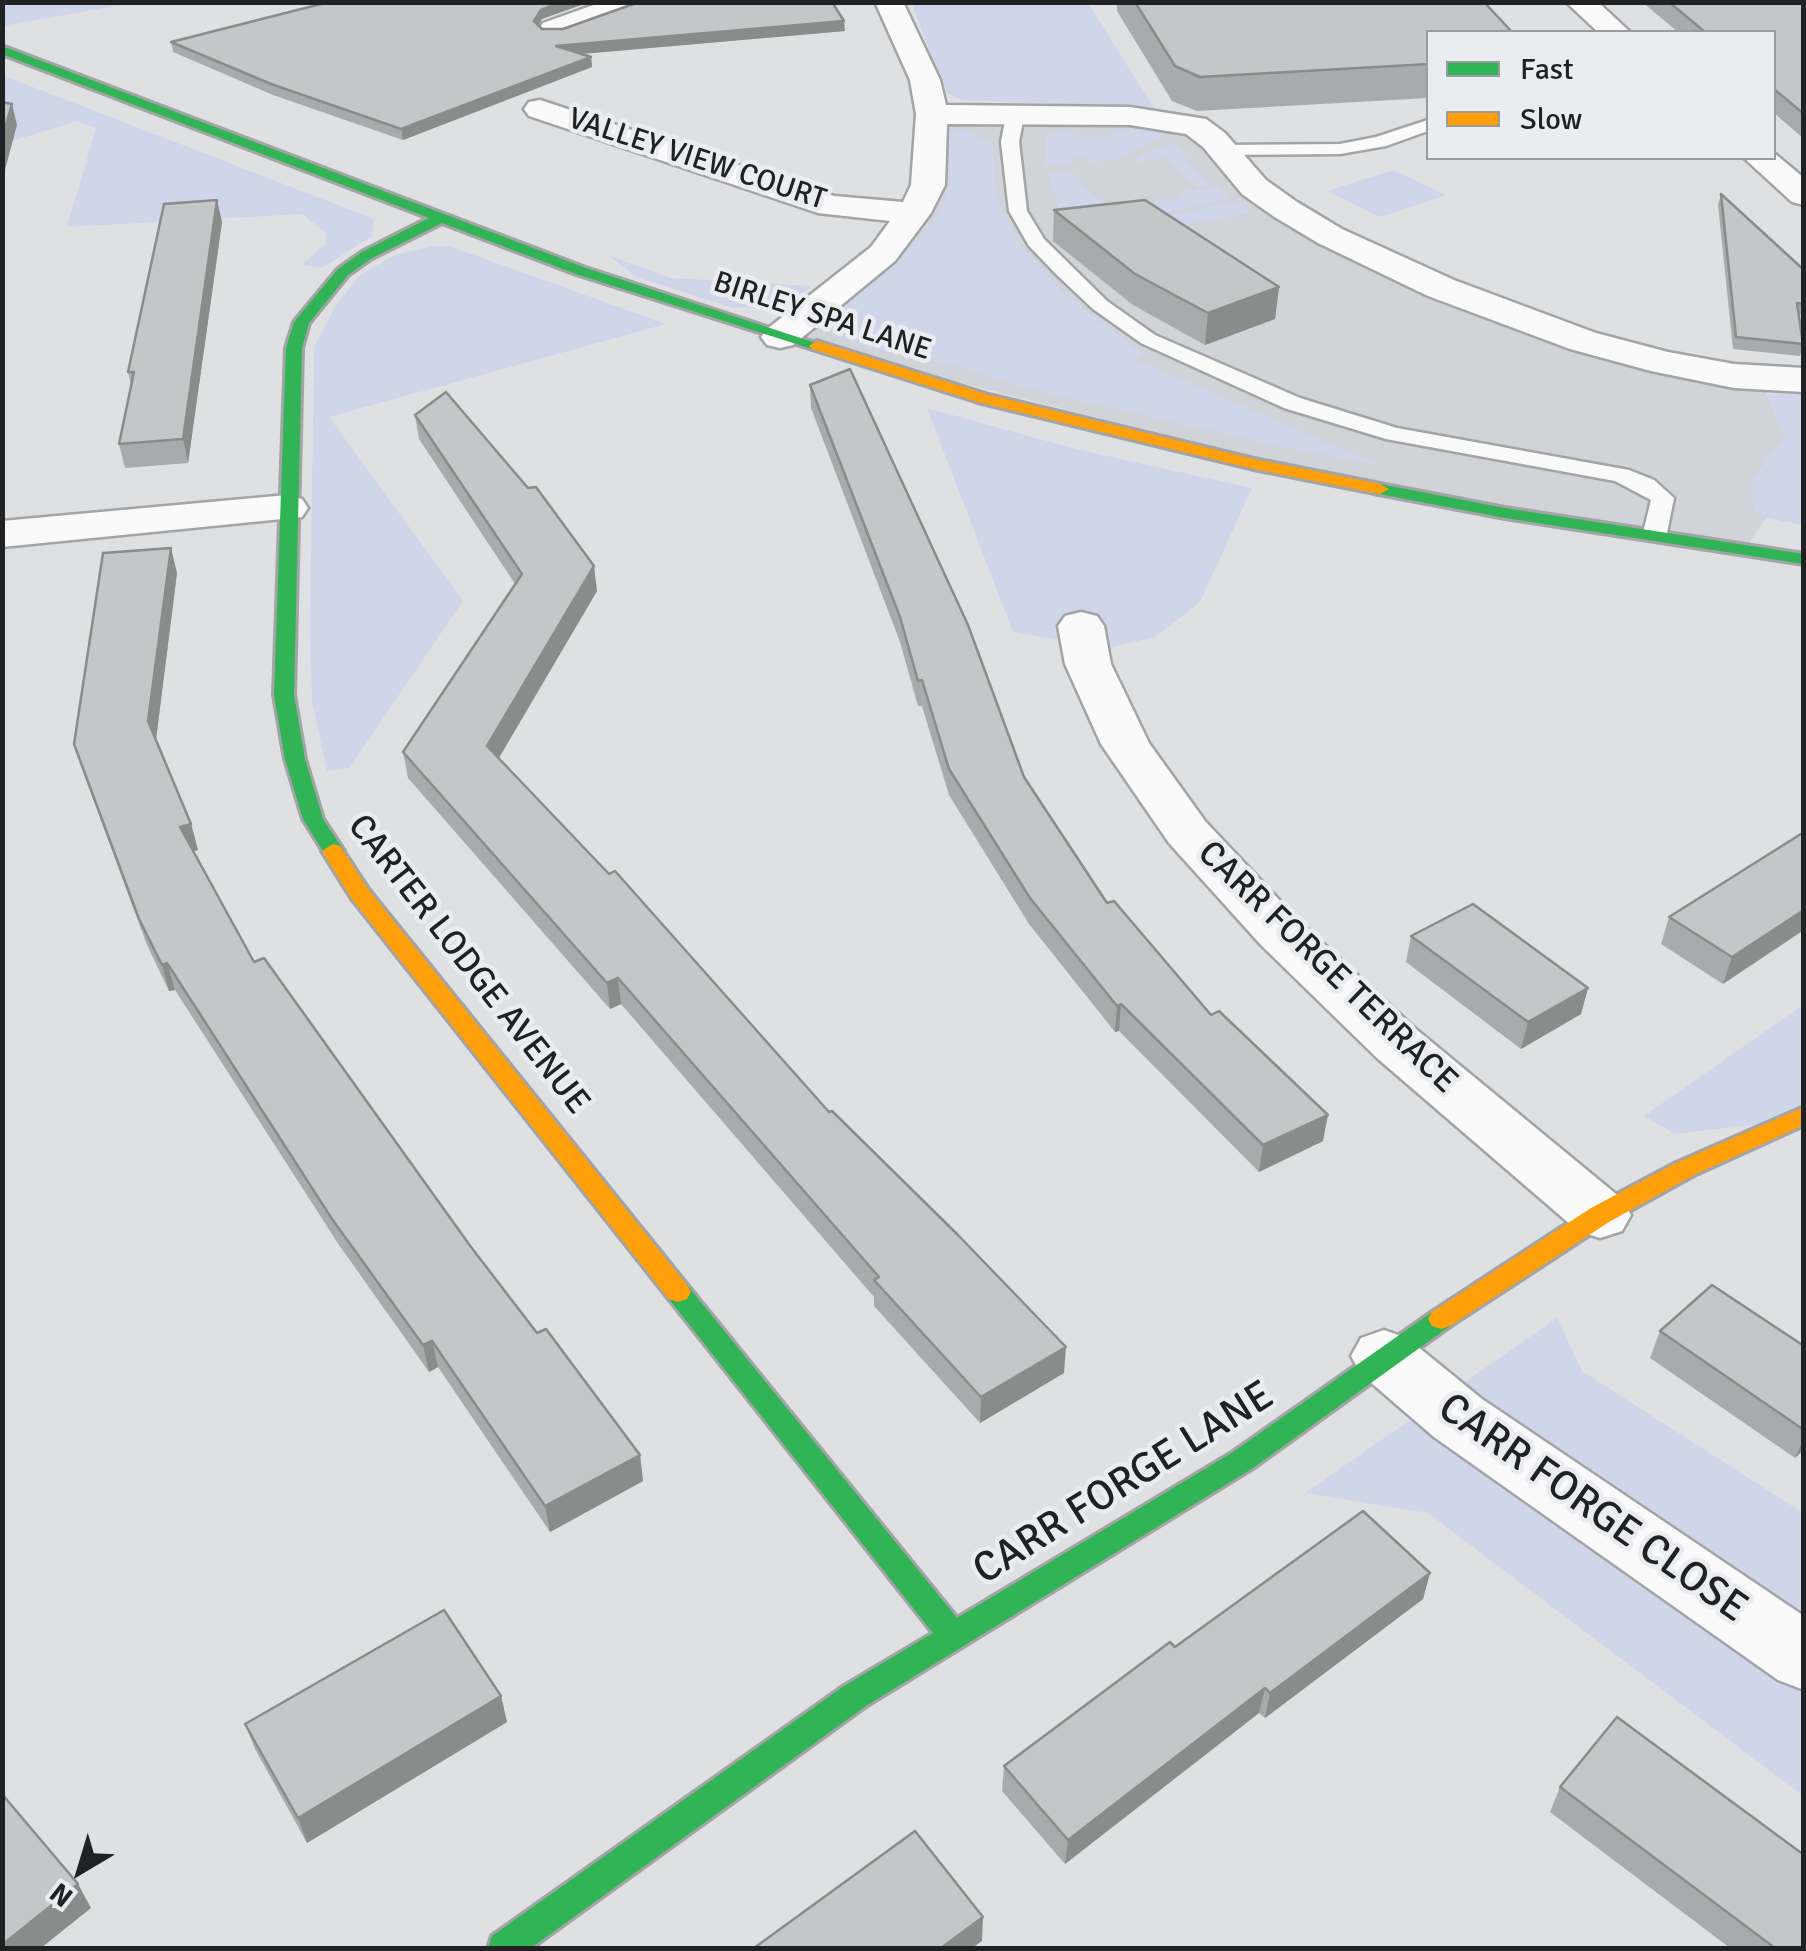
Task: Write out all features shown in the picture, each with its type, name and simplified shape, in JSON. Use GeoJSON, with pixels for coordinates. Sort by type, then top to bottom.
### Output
{"type":"FeatureCollection","features":[{"type":"Feature","properties":{"kind":"street"},"geometry":{"type":"LineString","coordinates":[[553,29],[632,2]]}},
{"type":"Feature","properties":{"kind":"street"},"geometry":{"type":"LineString","coordinates":[[780,337],[882,254],[914,212],[928,185],[932,114],[925,80],[889,2]]}},
{"type":"Feature","properties":{"kind":"street"},"geometry":{"type":"LineString","coordinates":[[1580,2],[1613,30]]}},
{"type":"Feature","properties":{"kind":"street","name":"BIRLEY SPA LANE"},"geometry":{"type":"LineString","coordinates":[[2,50],[440,218],[780,337],[984,400],[1234,460],[1505,513],[1804,559]]}},
{"type":"Feature","properties":{"kind":"street","name":"VALLEY VIEW COURT"},"geometry":{"type":"LineString","coordinates":[[540,109],[830,206],[914,212]]}},
{"type":"Feature","properties":{"kind":"street"},"geometry":{"type":"LineString","coordinates":[[932,114],[1169,120],[1195,126],[1223,150],[1254,187],[1330,236],[1503,314],[1665,363],[1734,376],[1804,380]]}},
{"type":"Feature","properties":{"kind":"street"},"geometry":{"type":"LineString","coordinates":[[1762,160],[1804,195]]}},
{"type":"Feature","properties":{"kind":"street","name":"CARTER LODGE AVENUE"},"geometry":{"type":"LineString","coordinates":[[440,218],[366,255],[343,272],[302,322],[294,348],[284,695],[295,759],[312,819],[360,894],[953,1636]]}},
{"type":"Feature","properties":{"kind":"street"},"geometry":{"type":"LineString","coordinates":[[2,534],[287,508]]}},
{"type":"Feature","properties":{"kind":"street","name":"CARR FORGE TERRACE"},"geometry":{"type":"LineString","coordinates":[[1081,626],[1088,664],[1125,744],[1187,832],[1280,933],[1396,1044],[1600,1216]]}},
{"type":"Feature","properties":{"kind":"street","name":"CARR FORGE LANE"},"geometry":{"type":"LineString","coordinates":[[504,1948],[855,1696],[1243,1460],[1384,1356],[1600,1216],[1685,1169],[1804,1115]]}},
{"type":"Feature","properties":{"kind":"street","name":"CARR FORGE CLOSE"},"geometry":{"type":"LineString","coordinates":[[1384,1356],[1458,1418],[1804,1656]]}},
{"type":"Feature","properties":{"kind":"lane"},"geometry":{"type":"LineString","coordinates":[[1015,115],[1010,142],[1018,212],[1036,242],[1064,271],[1100,305],[1148,338],[1292,403],[1394,434],[1621,475],[1646,484],[1663,498],[1654,533]]}},
{"type":"Feature","properties":{"kind":"lane"},"geometry":{"type":"LineString","coordinates":[[1223,150],[1340,149],[1380,142],[1426,126]]}},
{"type":"Feature","properties":{"kind":"shaded area"},"geometry":{"type":"Polygon","coordinates":[[[3,2],[132,2],[132,3],[3,26],[3,2]]]}},
{"type":"Feature","properties":{"kind":"shaded area"},"geometry":{"type":"Polygon","coordinates":[[[918,2],[1088,3],[1154,108],[962,100],[947,93],[938,74],[913,7],[918,2]]]}},
{"type":"Feature","properties":{"kind":"shaded area"},"geometry":{"type":"Polygon","coordinates":[[[2,75],[374,219],[372,236],[322,268],[302,265],[326,243],[325,232],[302,214],[67,227],[96,128],[77,121],[3,144],[2,75]]]}},
{"type":"Feature","properties":{"kind":"shaded area"},"geometry":{"type":"Polygon","coordinates":[[[932,114],[1169,120],[1254,187],[1503,314],[1771,378],[1766,394],[1785,436],[1753,480],[1754,509],[1766,518],[1745,549],[1376,488],[780,337],[914,213],[932,114]]]}},
{"type":"Feature","properties":{"kind":"shaded area"},"geometry":{"type":"Polygon","coordinates":[[[963,129],[993,144],[996,196],[1018,241],[1064,293],[1142,353],[1136,360],[1379,465],[1282,447],[1030,389],[960,367],[858,346],[840,338],[833,321],[849,299],[910,248],[942,211],[950,174],[948,130],[963,129]]]}},
{"type":"Feature","properties":{"kind":"shaded area"},"geometry":{"type":"Polygon","coordinates":[[[1073,129],[1073,136],[1112,137],[1112,129],[1157,130],[1165,135],[1115,160],[1089,162],[1088,157],[1073,157],[1072,166],[1046,165],[1046,136],[1073,129]]]}},
{"type":"Feature","properties":{"kind":"shaded area"},"geometry":{"type":"Polygon","coordinates":[[[1175,142],[1193,168],[1213,185],[1197,187],[1166,158],[1134,162],[1141,154],[1175,142]]]}},
{"type":"Feature","properties":{"kind":"shaded area"},"geometry":{"type":"Polygon","coordinates":[[[1393,170],[1446,195],[1380,217],[1327,191],[1393,170]]]}},
{"type":"Feature","properties":{"kind":"shaded area"},"geometry":{"type":"Polygon","coordinates":[[[1048,173],[1073,173],[1107,208],[1183,198],[1179,192],[1216,187],[1231,198],[1089,230],[1062,218],[1048,173]]]}},
{"type":"Feature","properties":{"kind":"shaded area"},"geometry":{"type":"Polygon","coordinates":[[[1236,201],[1252,213],[1155,229],[1091,233],[1236,201]]]}},
{"type":"Feature","properties":{"kind":"shaded area"},"geometry":{"type":"Polygon","coordinates":[[[449,246],[666,324],[329,417],[463,601],[349,768],[327,771],[312,701],[314,347],[335,307],[360,275],[395,255],[449,246]]]}},
{"type":"Feature","properties":{"kind":"shaded area"},"geometry":{"type":"Polygon","coordinates":[[[610,256],[671,278],[811,286],[789,303],[733,308],[636,277],[610,256]]]}},
{"type":"Feature","properties":{"kind":"shaded area"},"geometry":{"type":"Polygon","coordinates":[[[1766,394],[1803,394],[1803,525],[1766,518],[1754,509],[1753,480],[1785,436],[1766,394]]]}},
{"type":"Feature","properties":{"kind":"shaded area"},"geometry":{"type":"Polygon","coordinates":[[[927,408],[1076,449],[1252,488],[1200,602],[1155,637],[1107,648],[1013,632],[927,408]]]}},
{"type":"Feature","properties":{"kind":"shaded area"},"geometry":{"type":"Polygon","coordinates":[[[1803,1005],[1803,1119],[1675,1134],[1644,1116],[1803,1005]]]}},
{"type":"Feature","properties":{"kind":"shaded area"},"geometry":{"type":"Polygon","coordinates":[[[1557,1318],[1582,1371],[1803,1513],[1803,1796],[1428,1513],[1305,1493],[1557,1318]]]}},
{"type":"Feature","properties":{"kind":"building"},"geometry":{"type":"Polygon","coordinates":[[[329,2],[561,2],[541,10],[534,21],[542,29],[563,29],[639,2],[832,2],[844,21],[556,46],[591,57],[401,129],[271,84],[171,42],[329,2]]]}},
{"type":"Feature","properties":{"kind":"building"},"geometry":{"type":"Polygon","coordinates":[[[1135,2],[1484,2],[1510,30],[1426,30],[1426,64],[1200,77],[1175,66],[1135,2]]]}},
{"type":"Feature","properties":{"kind":"building"},"geometry":{"type":"Polygon","coordinates":[[[1669,2],[1804,2],[1804,114],[1776,91],[1776,30],[1703,30],[1669,2]]]}},
{"type":"Feature","properties":{"kind":"building"},"geometry":{"type":"Polygon","coordinates":[[[2,102],[12,104],[2,138],[2,102]]]}},
{"type":"Feature","properties":{"kind":"building"},"geometry":{"type":"Polygon","coordinates":[[[1721,194],[1804,270],[1804,304],[1797,303],[1803,344],[1736,337],[1721,194]]]}},
{"type":"Feature","properties":{"kind":"building"},"geometry":{"type":"Polygon","coordinates":[[[217,200],[183,439],[119,444],[134,372],[128,372],[164,204],[217,200]]]}},
{"type":"Feature","properties":{"kind":"building"},"geometry":{"type":"Polygon","coordinates":[[[1145,200],[1279,287],[1208,313],[1135,274],[1054,210],[1145,200]]]}},
{"type":"Feature","properties":{"kind":"building"},"geometry":{"type":"Polygon","coordinates":[[[850,369],[968,625],[1024,777],[1107,903],[1114,901],[1211,1015],[1219,1011],[1328,1115],[1263,1145],[1121,1004],[1117,1006],[1030,898],[949,769],[900,617],[810,385],[850,369]]]}},
{"type":"Feature","properties":{"kind":"building"},"geometry":{"type":"Polygon","coordinates":[[[446,392],[528,488],[536,487],[594,566],[487,746],[609,874],[615,871],[829,1112],[957,1234],[1066,1347],[981,1397],[874,1280],[879,1277],[618,978],[607,983],[403,752],[522,574],[415,415],[446,392]]]}},
{"type":"Feature","properties":{"kind":"building"},"geometry":{"type":"Polygon","coordinates":[[[171,548],[148,721],[191,824],[180,827],[254,962],[264,958],[471,1247],[537,1333],[546,1329],[640,1455],[545,1506],[432,1341],[423,1345],[332,1219],[167,963],[162,965],[139,919],[74,744],[103,553],[171,548]]]}},
{"type":"Feature","properties":{"kind":"building"},"geometry":{"type":"Polygon","coordinates":[[[1804,832],[1804,910],[1732,957],[1669,917],[1804,832]]]}},
{"type":"Feature","properties":{"kind":"building"},"geometry":{"type":"Polygon","coordinates":[[[1473,904],[1588,988],[1528,1022],[1411,936],[1473,904]]]}},
{"type":"Feature","properties":{"kind":"building"},"geometry":{"type":"Polygon","coordinates":[[[1712,1285],[1804,1346],[1804,1430],[1660,1331],[1712,1285]]]}},
{"type":"Feature","properties":{"kind":"building"},"geometry":{"type":"Polygon","coordinates":[[[1363,1511],[1430,1573],[1270,1693],[1265,1688],[1068,1840],[1004,1766],[1170,1642],[1175,1647],[1363,1511]]]}},
{"type":"Feature","properties":{"kind":"building"},"geometry":{"type":"Polygon","coordinates":[[[444,1610],[501,1696],[298,1818],[245,1724],[444,1610]]]}},
{"type":"Feature","properties":{"kind":"building"},"geometry":{"type":"Polygon","coordinates":[[[1617,1717],[1804,1855],[1804,1948],[1775,1948],[1560,1787],[1617,1717]]]}},
{"type":"Feature","properties":{"kind":"building"},"geometry":{"type":"Polygon","coordinates":[[[2,1794],[78,1884],[2,1945],[2,1794]]]}},
{"type":"Feature","properties":{"kind":"building"},"geometry":{"type":"Polygon","coordinates":[[[915,1831],[983,1917],[941,1948],[754,1948],[915,1831]]]}},
{"type":"Feature","properties":{"kind":"traffic: fast"},"geometry":{"type":"LineString","coordinates":[[2,50],[581,271],[817,346]]}},
{"type":"Feature","properties":{"kind":"traffic: fast"},"geometry":{"type":"LineString","coordinates":[[333,851],[313,819],[295,759],[284,695],[294,348],[302,322],[343,272],[367,255],[440,218]]}},
{"type":"Feature","properties":{"kind":"traffic: fast"},"geometry":{"type":"LineString","coordinates":[[1380,489],[1505,513],[1804,559]]}},
{"type":"Feature","properties":{"kind":"traffic: fast"},"geometry":{"type":"LineString","coordinates":[[678,1292],[953,1636]]}},
{"type":"Feature","properties":{"kind":"traffic: fast"},"geometry":{"type":"LineString","coordinates":[[504,1948],[855,1696],[1243,1460],[1441,1319]]}},
{"type":"Feature","properties":{"kind":"traffic: slow"},"geometry":{"type":"LineString","coordinates":[[817,346],[984,399],[1254,464],[1380,489]]}},
{"type":"Feature","properties":{"kind":"traffic: slow"},"geometry":{"type":"LineString","coordinates":[[333,851],[360,894],[678,1292]]}},
{"type":"Feature","properties":{"kind":"traffic: slow"},"geometry":{"type":"LineString","coordinates":[[1441,1319],[1600,1215],[1685,1169],[1804,1115]]}}]}
